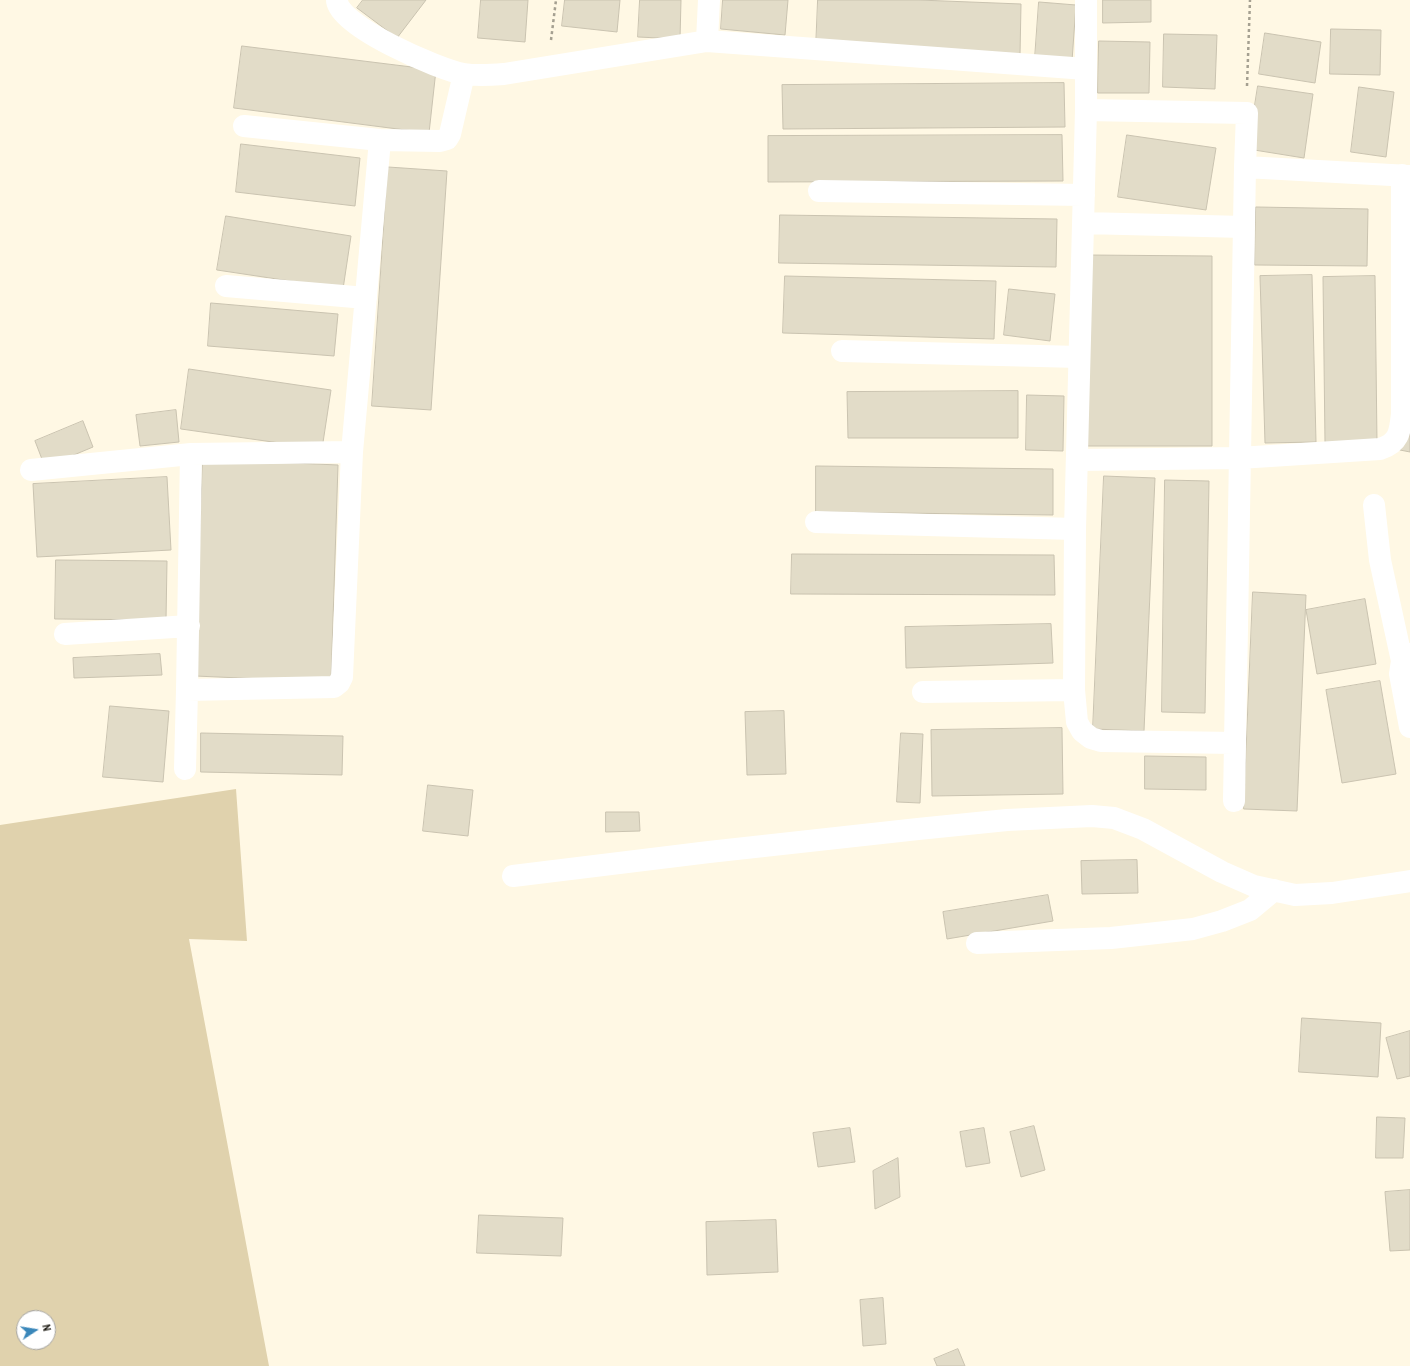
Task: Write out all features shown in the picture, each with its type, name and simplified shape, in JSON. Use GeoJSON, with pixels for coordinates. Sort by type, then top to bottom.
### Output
{"type":"FeatureCollection","features":[{"type":"Feature","properties":{"kind":"street"},"geometry":{"type":"LineString","coordinates":[[337,0],[342,11],[353,23],[412,56],[441,68],[464,74],[484,76],[548,68],[707,41],[1086,68]]}},
{"type":"Feature","properties":{"kind":"street"},"geometry":{"type":"LineString","coordinates":[[707,41],[710,0]]}},
{"type":"Feature","properties":{"kind":"street"},"geometry":{"type":"LineString","coordinates":[[1086,0],[1084,223],[1075,529],[1074,690],[1077,722],[1082,731],[1091,738],[1101,740],[1235,743]]}},
{"type":"Feature","properties":{"kind":"street"},"geometry":{"type":"LineString","coordinates":[[244,126],[380,140],[436,142],[447,139],[450,134],[464,74]]}},
{"type":"Feature","properties":{"kind":"street"},"geometry":{"type":"LineString","coordinates":[[1086,110],[1247,113],[1239,458],[1234,801]]}},
{"type":"Feature","properties":{"kind":"street"},"geometry":{"type":"LineString","coordinates":[[187,690],[334,686],[339,683],[342,677],[352,452],[380,140]]}},
{"type":"Feature","properties":{"kind":"street"},"geometry":{"type":"LineString","coordinates":[[1078,460],[1239,458],[1380,449],[1390,446],[1399,434],[1402,414],[1406,175],[1245,167]]}},
{"type":"Feature","properties":{"kind":"street"},"geometry":{"type":"LineString","coordinates":[[819,191],[1084,195]]}},
{"type":"Feature","properties":{"kind":"street"},"geometry":{"type":"LineString","coordinates":[[1084,223],[1244,227]]}},
{"type":"Feature","properties":{"kind":"street"},"geometry":{"type":"LineString","coordinates":[[226,286],[366,298]]}},
{"type":"Feature","properties":{"kind":"street"},"geometry":{"type":"LineString","coordinates":[[842,351],[1079,356]]}},
{"type":"Feature","properties":{"kind":"street"},"geometry":{"type":"LineString","coordinates":[[31,470],[191,454],[352,452]]}},
{"type":"Feature","properties":{"kind":"street"},"geometry":{"type":"LineString","coordinates":[[185,769],[189,626],[191,454]]}},
{"type":"Feature","properties":{"kind":"street"},"geometry":{"type":"LineString","coordinates":[[1374,505],[1380,560],[1406,657],[1400,674],[1410,726]]}},
{"type":"Feature","properties":{"kind":"street"},"geometry":{"type":"LineString","coordinates":[[816,522],[1075,529]]}},
{"type":"Feature","properties":{"kind":"street"},"geometry":{"type":"LineString","coordinates":[[65,634],[189,626]]}},
{"type":"Feature","properties":{"kind":"street"},"geometry":{"type":"LineString","coordinates":[[923,692],[1074,690]]}},
{"type":"Feature","properties":{"kind":"street"},"geometry":{"type":"LineString","coordinates":[[514,876],[702,853],[1007,820],[1092,816],[1114,818],[1144,829],[1222,872],[1254,886],[1295,895],[1332,893],[1410,881]]}},
{"type":"Feature","properties":{"kind":"street"},"geometry":{"type":"LineString","coordinates":[[977,943],[1111,938],[1193,929],[1222,922],[1250,910],[1274,890]]}},
{"type":"Feature","properties":{"kind":"path"},"geometry":{"type":"LineString","coordinates":[[548,68],[556,0]]}},
{"type":"Feature","properties":{"kind":"path"},"geometry":{"type":"LineString","coordinates":[[1247,113],[1250,0]]}},
{"type":"Feature","properties":{"kind":"shaded area"},"geometry":{"type":"Polygon","coordinates":[[[236,789],[247,941],[189,939],[269,1366],[0,1366],[0,825],[236,789]]]}},
{"type":"Feature","properties":{"kind":"building"},"geometry":{"type":"Polygon","coordinates":[[[363,0],[426,0],[397,38],[357,8],[363,0]]]}},
{"type":"Feature","properties":{"kind":"building"},"geometry":{"type":"Polygon","coordinates":[[[481,0],[528,0],[525,42],[478,38],[481,0]]]}},
{"type":"Feature","properties":{"kind":"building"},"geometry":{"type":"Polygon","coordinates":[[[565,0],[620,0],[617,32],[562,26],[565,0]]]}},
{"type":"Feature","properties":{"kind":"building"},"geometry":{"type":"Polygon","coordinates":[[[640,0],[681,0],[680,39],[638,37],[640,0]]]}},
{"type":"Feature","properties":{"kind":"building"},"geometry":{"type":"Polygon","coordinates":[[[723,0],[788,0],[785,35],[721,29],[723,0]]]}},
{"type":"Feature","properties":{"kind":"building"},"geometry":{"type":"Polygon","coordinates":[[[818,0],[919,0],[1021,4],[1020,55],[816,48],[818,0]]]}},
{"type":"Feature","properties":{"kind":"building"},"geometry":{"type":"Polygon","coordinates":[[[1103,0],[1151,0],[1151,22],[1103,23],[1103,0]]]}},
{"type":"Feature","properties":{"kind":"building"},"geometry":{"type":"Polygon","coordinates":[[[1039,2],[1076,5],[1072,61],[1035,58],[1039,2]]]}},
{"type":"Feature","properties":{"kind":"building"},"geometry":{"type":"Polygon","coordinates":[[[1331,29],[1381,30],[1380,75],[1330,74],[1331,29]]]}},
{"type":"Feature","properties":{"kind":"building"},"geometry":{"type":"Polygon","coordinates":[[[1265,33],[1321,42],[1315,83],[1259,74],[1265,33]]]}},
{"type":"Feature","properties":{"kind":"building"},"geometry":{"type":"Polygon","coordinates":[[[1164,34],[1217,35],[1215,89],[1163,87],[1164,34]]]}},
{"type":"Feature","properties":{"kind":"building"},"geometry":{"type":"Polygon","coordinates":[[[1099,41],[1150,42],[1149,93],[1098,93],[1099,41]]]}},
{"type":"Feature","properties":{"kind":"building"},"geometry":{"type":"Polygon","coordinates":[[[242,46],[436,70],[429,133],[234,108],[242,46]]]}},
{"type":"Feature","properties":{"kind":"building"},"geometry":{"type":"Polygon","coordinates":[[[1064,83],[1065,127],[783,129],[782,85],[1064,83]]]}},
{"type":"Feature","properties":{"kind":"building"},"geometry":{"type":"Polygon","coordinates":[[[1258,86],[1313,94],[1304,158],[1248,149],[1258,86]]]}},
{"type":"Feature","properties":{"kind":"building"},"geometry":{"type":"Polygon","coordinates":[[[1359,87],[1394,92],[1386,157],[1351,152],[1359,87]]]}},
{"type":"Feature","properties":{"kind":"building"},"geometry":{"type":"Polygon","coordinates":[[[1062,135],[1063,181],[768,182],[768,136],[1062,135]]]}},
{"type":"Feature","properties":{"kind":"building"},"geometry":{"type":"Polygon","coordinates":[[[1127,135],[1216,148],[1206,210],[1118,197],[1127,135]]]}},
{"type":"Feature","properties":{"kind":"building"},"geometry":{"type":"Polygon","coordinates":[[[241,144],[360,158],[355,206],[236,192],[241,144]]]}},
{"type":"Feature","properties":{"kind":"building"},"geometry":{"type":"Polygon","coordinates":[[[388,167],[447,171],[431,410],[372,406],[388,167]]]}},
{"type":"Feature","properties":{"kind":"building"},"geometry":{"type":"Polygon","coordinates":[[[1256,207],[1368,209],[1367,266],[1255,265],[1256,207]]]}},
{"type":"Feature","properties":{"kind":"building"},"geometry":{"type":"Polygon","coordinates":[[[780,215],[1057,219],[1056,267],[779,263],[780,215]]]}},
{"type":"Feature","properties":{"kind":"building"},"geometry":{"type":"Polygon","coordinates":[[[226,216],[351,236],[343,289],[217,270],[226,216]]]}},
{"type":"Feature","properties":{"kind":"building"},"geometry":{"type":"Polygon","coordinates":[[[1086,255],[1212,256],[1212,446],[1086,446],[1086,255]]]}},
{"type":"Feature","properties":{"kind":"building"},"geometry":{"type":"Polygon","coordinates":[[[1312,275],[1316,442],[1265,443],[1260,276],[1312,275]]]}},
{"type":"Feature","properties":{"kind":"building"},"geometry":{"type":"Polygon","coordinates":[[[785,276],[996,281],[994,339],[783,333],[785,276]]]}},
{"type":"Feature","properties":{"kind":"building"},"geometry":{"type":"Polygon","coordinates":[[[1375,276],[1377,443],[1325,443],[1323,277],[1375,276]]]}},
{"type":"Feature","properties":{"kind":"building"},"geometry":{"type":"Polygon","coordinates":[[[1009,289],[1055,294],[1050,341],[1004,335],[1009,289]]]}},
{"type":"Feature","properties":{"kind":"building"},"geometry":{"type":"Polygon","coordinates":[[[211,303],[338,314],[334,356],[208,346],[211,303]]]}},
{"type":"Feature","properties":{"kind":"building"},"geometry":{"type":"Polygon","coordinates":[[[189,369],[331,390],[322,449],[181,429],[189,369]]]}},
{"type":"Feature","properties":{"kind":"building"},"geometry":{"type":"Polygon","coordinates":[[[1018,391],[1018,438],[848,438],[847,392],[1018,391]]]}},
{"type":"Feature","properties":{"kind":"building"},"geometry":{"type":"Polygon","coordinates":[[[1027,395],[1064,396],[1063,451],[1026,450],[1027,395]]]}},
{"type":"Feature","properties":{"kind":"building"},"geometry":{"type":"Polygon","coordinates":[[[1410,400],[1410,452],[1400,450],[1410,400]]]}},
{"type":"Feature","properties":{"kind":"building"},"geometry":{"type":"Polygon","coordinates":[[[176,410],[179,442],[140,446],[136,415],[176,410]]]}},
{"type":"Feature","properties":{"kind":"building"},"geometry":{"type":"Polygon","coordinates":[[[83,421],[93,447],[45,467],[35,441],[83,421]]]}},
{"type":"Feature","properties":{"kind":"building"},"geometry":{"type":"Polygon","coordinates":[[[203,459],[338,465],[331,682],[195,676],[203,459]]]}},
{"type":"Feature","properties":{"kind":"building"},"geometry":{"type":"Polygon","coordinates":[[[816,466],[1053,469],[1053,515],[816,512],[816,466]]]}},
{"type":"Feature","properties":{"kind":"building"},"geometry":{"type":"Polygon","coordinates":[[[1104,476],[1155,478],[1144,731],[1093,729],[1104,476]]]}},
{"type":"Feature","properties":{"kind":"building"},"geometry":{"type":"Polygon","coordinates":[[[167,477],[171,550],[37,557],[33,484],[167,477]]]}},
{"type":"Feature","properties":{"kind":"building"},"geometry":{"type":"Polygon","coordinates":[[[1165,480],[1209,481],[1205,713],[1162,712],[1165,480]]]}},
{"type":"Feature","properties":{"kind":"building"},"geometry":{"type":"Polygon","coordinates":[[[792,554],[1054,555],[1055,595],[791,594],[792,554]]]}},
{"type":"Feature","properties":{"kind":"building"},"geometry":{"type":"Polygon","coordinates":[[[56,560],[167,561],[166,620],[55,619],[56,560]]]}},
{"type":"Feature","properties":{"kind":"building"},"geometry":{"type":"Polygon","coordinates":[[[1253,592],[1306,595],[1297,811],[1244,809],[1253,592]]]}},
{"type":"Feature","properties":{"kind":"building"},"geometry":{"type":"Polygon","coordinates":[[[1365,599],[1376,664],[1317,674],[1306,610],[1365,599]]]}},
{"type":"Feature","properties":{"kind":"building"},"geometry":{"type":"Polygon","coordinates":[[[1051,624],[1053,663],[906,668],[905,627],[1051,624]]]}},
{"type":"Feature","properties":{"kind":"building"},"geometry":{"type":"Polygon","coordinates":[[[160,654],[162,675],[74,678],[73,658],[160,654]]]}},
{"type":"Feature","properties":{"kind":"building"},"geometry":{"type":"Polygon","coordinates":[[[1380,681],[1396,774],[1342,783],[1326,690],[1380,681]]]}},
{"type":"Feature","properties":{"kind":"building"},"geometry":{"type":"Polygon","coordinates":[[[110,706],[169,711],[163,782],[103,777],[110,706]]]}},
{"type":"Feature","properties":{"kind":"building"},"geometry":{"type":"Polygon","coordinates":[[[784,711],[786,774],[747,775],[745,712],[784,711]]]}},
{"type":"Feature","properties":{"kind":"building"},"geometry":{"type":"Polygon","coordinates":[[[1062,728],[1063,794],[932,796],[931,730],[1062,728]]]}},
{"type":"Feature","properties":{"kind":"building"},"geometry":{"type":"Polygon","coordinates":[[[201,733],[343,736],[342,775],[201,772],[201,733]]]}},
{"type":"Feature","properties":{"kind":"building"},"geometry":{"type":"Polygon","coordinates":[[[901,733],[923,734],[920,803],[897,802],[901,733]]]}},
{"type":"Feature","properties":{"kind":"building"},"geometry":{"type":"Polygon","coordinates":[[[1145,756],[1206,757],[1206,790],[1145,789],[1145,756]]]}},
{"type":"Feature","properties":{"kind":"building"},"geometry":{"type":"Polygon","coordinates":[[[428,785],[473,790],[468,836],[423,831],[428,785]]]}},
{"type":"Feature","properties":{"kind":"building"},"geometry":{"type":"Polygon","coordinates":[[[606,812],[639,812],[640,831],[606,832],[606,812]]]}},
{"type":"Feature","properties":{"kind":"building"},"geometry":{"type":"Polygon","coordinates":[[[1137,860],[1138,893],[1082,894],[1081,861],[1137,860]]]}},
{"type":"Feature","properties":{"kind":"building"},"geometry":{"type":"Polygon","coordinates":[[[1048,895],[1053,921],[947,939],[943,912],[1048,895]]]}},
{"type":"Feature","properties":{"kind":"building"},"geometry":{"type":"Polygon","coordinates":[[[1302,1018],[1381,1023],[1378,1077],[1299,1072],[1302,1018]]]}},
{"type":"Feature","properties":{"kind":"building"},"geometry":{"type":"Polygon","coordinates":[[[1410,1031],[1410,1076],[1397,1079],[1386,1038],[1410,1031]]]}},
{"type":"Feature","properties":{"kind":"building"},"geometry":{"type":"Polygon","coordinates":[[[1377,1117],[1405,1118],[1403,1158],[1376,1158],[1377,1117]]]}},
{"type":"Feature","properties":{"kind":"building"},"geometry":{"type":"Polygon","coordinates":[[[1034,1126],[1045,1170],[1021,1177],[1010,1132],[1034,1126]]]}},
{"type":"Feature","properties":{"kind":"building"},"geometry":{"type":"Polygon","coordinates":[[[850,1128],[855,1162],[818,1167],[813,1133],[850,1128]]]}},
{"type":"Feature","properties":{"kind":"building"},"geometry":{"type":"Polygon","coordinates":[[[984,1128],[990,1163],[966,1167],[960,1132],[984,1128]]]}},
{"type":"Feature","properties":{"kind":"building"},"geometry":{"type":"Polygon","coordinates":[[[898,1158],[900,1197],[875,1209],[873,1171],[898,1158]]]}},
{"type":"Feature","properties":{"kind":"building"},"geometry":{"type":"Polygon","coordinates":[[[1410,1190],[1410,1250],[1390,1251],[1385,1192],[1410,1190]]]}},
{"type":"Feature","properties":{"kind":"building"},"geometry":{"type":"Polygon","coordinates":[[[479,1215],[563,1218],[561,1256],[477,1253],[479,1215]]]}},
{"type":"Feature","properties":{"kind":"building"},"geometry":{"type":"Polygon","coordinates":[[[776,1220],[778,1272],[707,1275],[706,1222],[776,1220]]]}},
{"type":"Feature","properties":{"kind":"building"},"geometry":{"type":"Polygon","coordinates":[[[883,1298],[886,1344],[863,1346],[860,1300],[883,1298]]]}},
{"type":"Feature","properties":{"kind":"building"},"geometry":{"type":"Polygon","coordinates":[[[958,1349],[965,1366],[937,1366],[934,1359],[958,1349]]]}}]}
